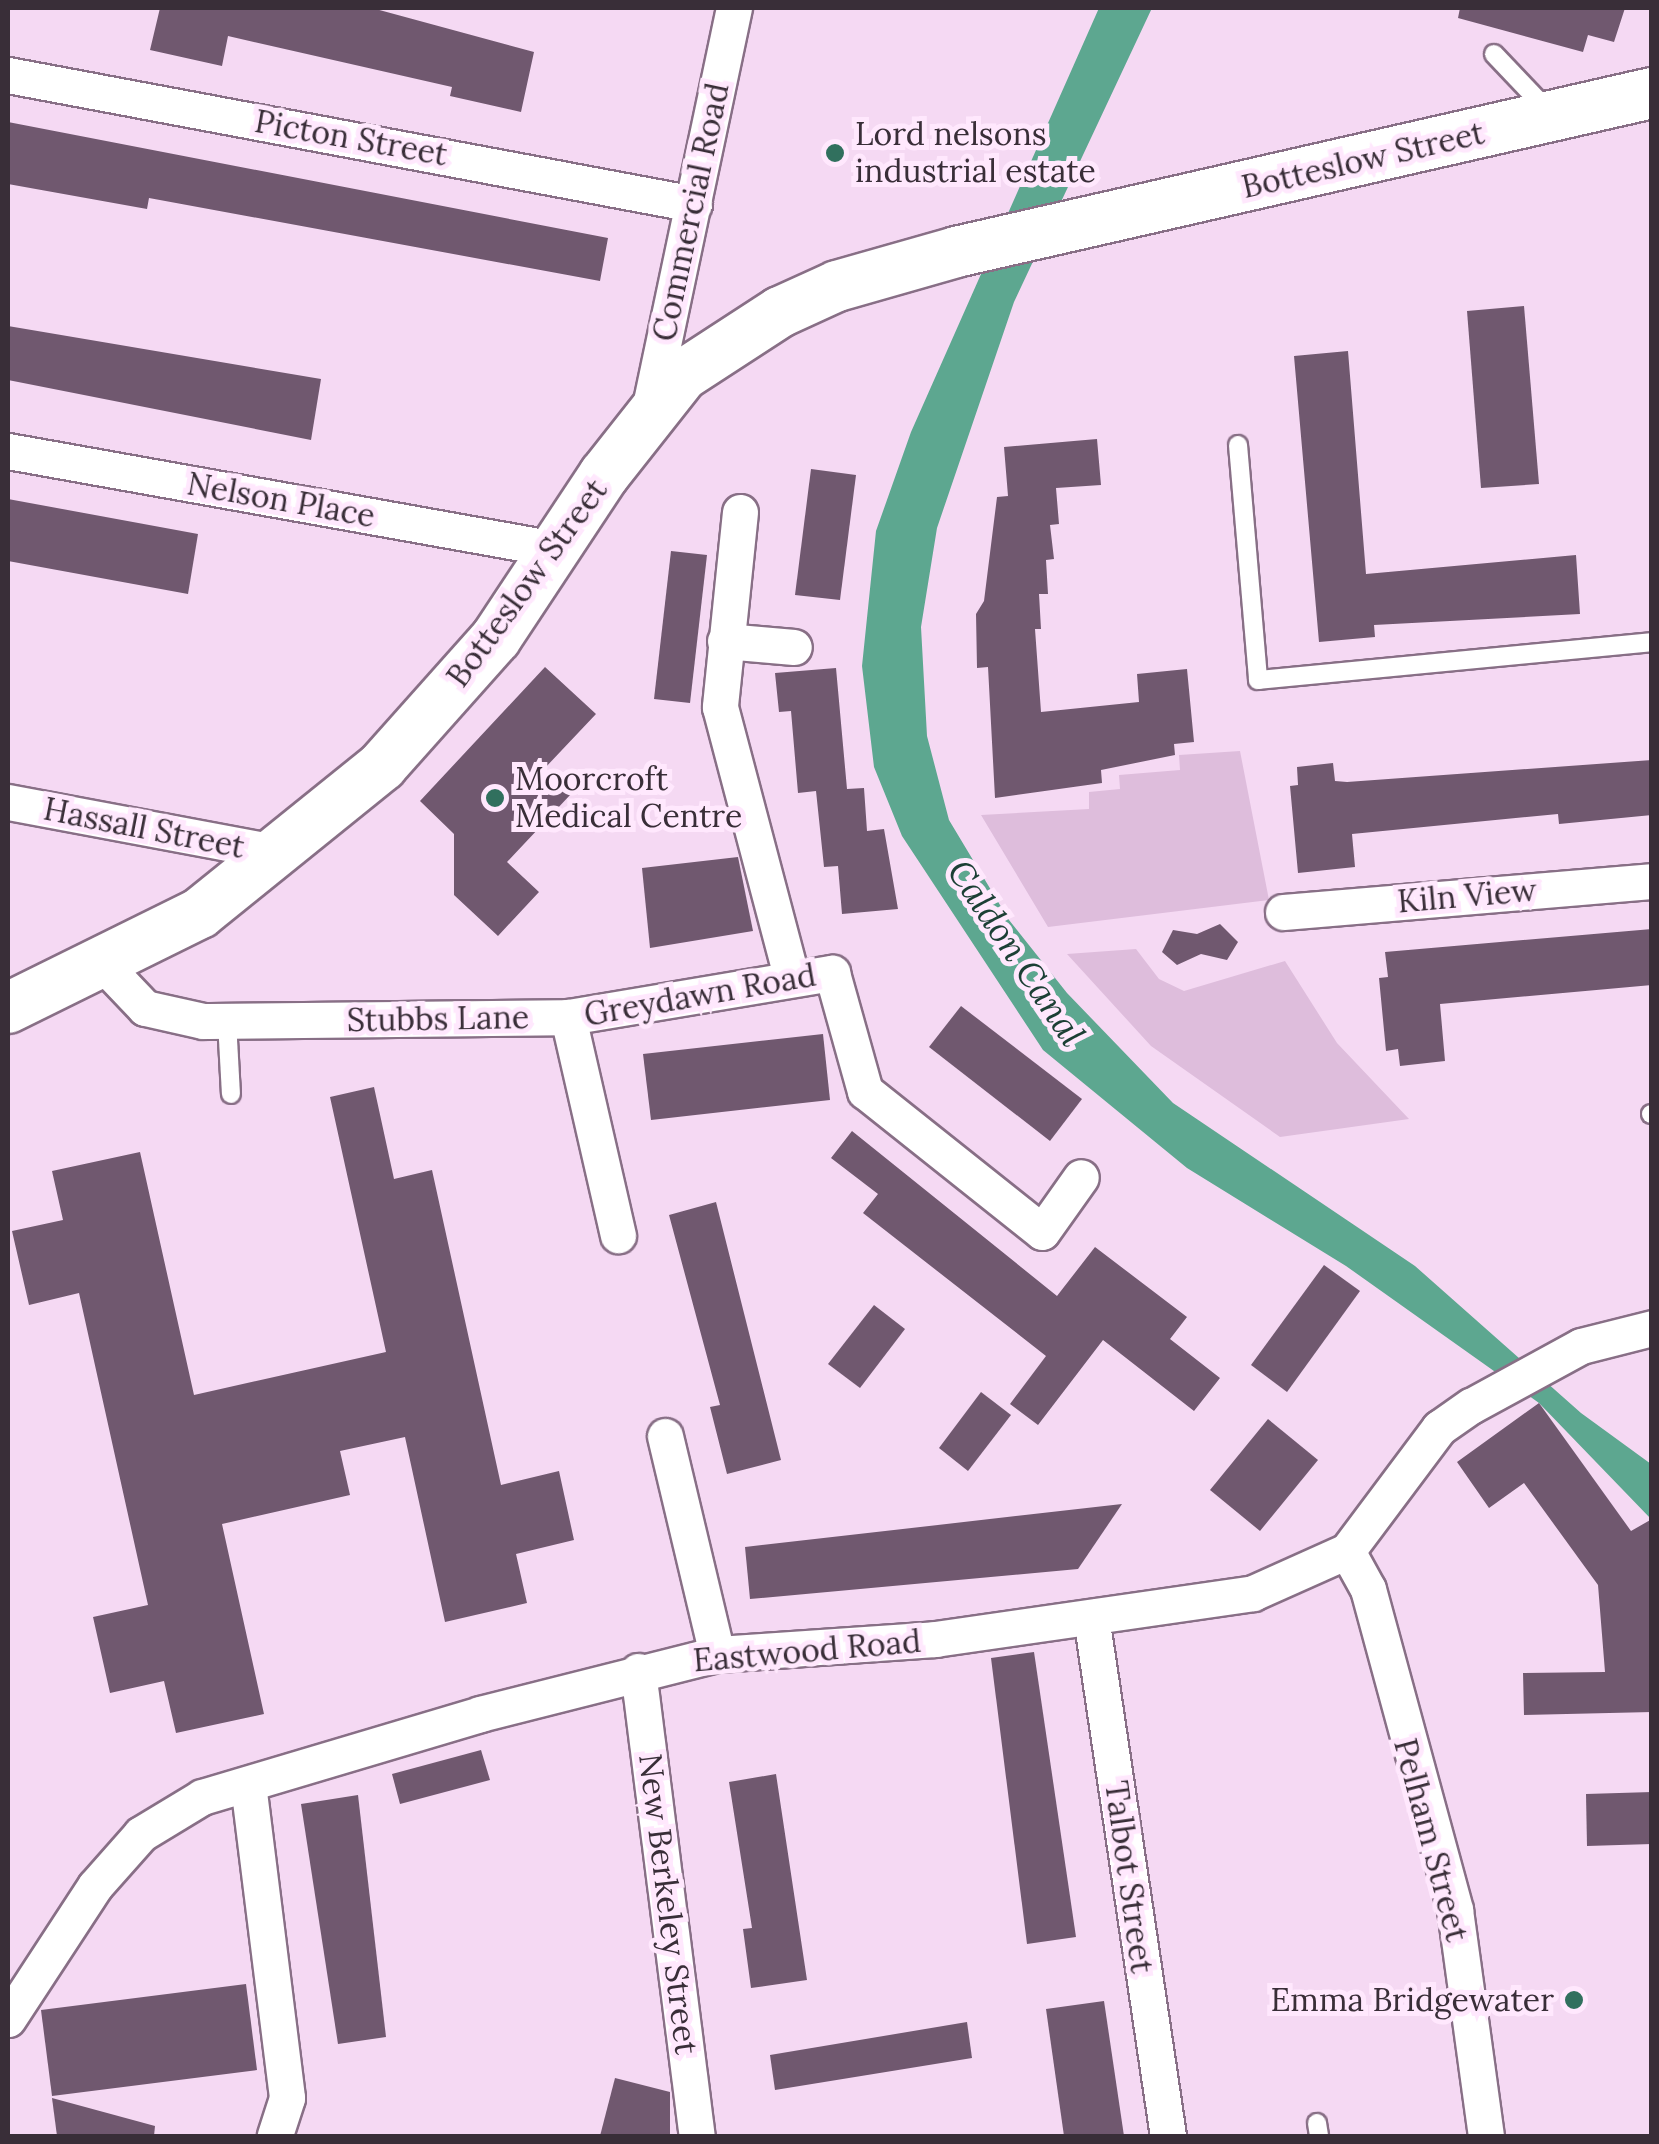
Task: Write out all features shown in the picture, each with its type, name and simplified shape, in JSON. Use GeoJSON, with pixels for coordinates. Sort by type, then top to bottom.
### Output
{"type":"FeatureCollection","features":[{"type":"Feature","properties":{"kind":"street","name":"Commercial Road"},"geometry":{"type":"LineString","coordinates":[[648,417],[734,8]]}},
{"type":"Feature","properties":{"kind":"street","name":"Picton Street"},"geometry":{"type":"LineString","coordinates":[[8,75],[694,204]]}},
{"type":"Feature","properties":{"kind":"street","name":"Botteslow Street"},"geometry":{"type":"LineString","coordinates":[[8,1008],[104,966],[200,913],[280,853],[382,766],[496,638],[648,417],[684,375],[780,312],[837,286],[956,252],[1652,93]]}},
{"type":"Feature","properties":{"kind":"street","name":"Nelson Place"},"geometry":{"type":"LineString","coordinates":[[8,451],[554,549]]}},
{"type":"Feature","properties":{"kind":"street"},"geometry":{"type":"LineString","coordinates":[[740,512],[720,708],[792,980]]}},
{"type":"Feature","properties":{"kind":"street"},"geometry":{"type":"LineString","coordinates":[[725,641],[794,647]]}},
{"type":"Feature","properties":{"kind":"street","name":"Hassall Street"},"geometry":{"type":"LineString","coordinates":[[8,802],[280,853]]}},
{"type":"Feature","properties":{"kind":"street","name":"Kiln View"},"geometry":{"type":"LineString","coordinates":[[1283,912],[1652,881]]}},
{"type":"Feature","properties":{"kind":"street","name":"Stubbs Lane"},"geometry":{"type":"LineString","coordinates":[[104,966],[145,1008],[227,1021],[568,1017],[618,1235]]}},
{"type":"Feature","properties":{"kind":"street","name":"Greydawn Road"},"geometry":{"type":"LineString","coordinates":[[568,1017],[832,973],[865,1091],[1042,1232],[1081,1177]]}},
{"type":"Feature","properties":{"kind":"street","name":"Eastwood Road"},"geometry":{"type":"LineString","coordinates":[[8,2019],[95,1886],[141,1834],[202,1797],[638,1671],[717,1654],[934,1639],[1253,1593],[1346,1551],[1439,1428],[1472,1406],[1581,1346],[1652,1328]]}},
{"type":"Feature","properties":{"kind":"street"},"geometry":{"type":"LineString","coordinates":[[665,1436],[717,1654]]}},
{"type":"Feature","properties":{"kind":"street","name":"Pelham Street"},"geometry":{"type":"LineString","coordinates":[[1346,1551],[1368,1589],[1455,1910],[1486,2136]]}},
{"type":"Feature","properties":{"kind":"street","name":"Talbot Street"},"geometry":{"type":"LineString","coordinates":[[1091,1617],[1168,2136]]}},
{"type":"Feature","properties":{"kind":"street","name":"New Berkeley Street"},"geometry":{"type":"LineString","coordinates":[[638,1671],[697,2136]]}},
{"type":"Feature","properties":{"kind":"street"},"geometry":{"type":"LineString","coordinates":[[248,1784],[287,2098],[275,2136]]}},
{"type":"Feature","properties":{"kind":"lane"},"geometry":{"type":"LineString","coordinates":[[1494,54],[1553,116]]}},
{"type":"Feature","properties":{"kind":"lane"},"geometry":{"type":"LineString","coordinates":[[1238,445],[1258,680],[1652,642]]}},
{"type":"Feature","properties":{"kind":"lane"},"geometry":{"type":"LineString","coordinates":[[227,1021],[231,1094]]}},
{"type":"Feature","properties":{"kind":"shaded area"},"geometry":{"type":"Polygon","coordinates":[[[1240,751],[1269,900],[1048,927],[981,815],[1089,809],[1089,792],[1120,789],[1119,775],[1180,770],[1179,755],[1240,751]]]}},
{"type":"Feature","properties":{"kind":"shaded area"},"geometry":{"type":"Polygon","coordinates":[[[1136,949],[1159,979],[1184,991],[1285,961],[1337,1043],[1409,1119],[1280,1137],[1151,1046],[1067,954],[1136,949]]]}},
{"type":"Feature","properties":{"kind":"water","name":"Caldon Canal"},"geometry":{"type":"Polygon","coordinates":[[[1099,8],[1152,8],[1014,302],[937,528],[921,627],[927,736],[949,820],[1009,920],[1067,993],[1173,1103],[1415,1266],[1581,1413],[1651,1464],[1651,1519],[1539,1403],[1346,1266],[1187,1168],[1043,1050],[902,836],[874,767],[862,666],[876,531],[911,432],[1099,8]]]}},
{"type":"Feature","properties":{"kind":"building"},"geometry":{"type":"Polygon","coordinates":[[[160,8],[372,8],[534,52],[521,112],[450,96],[452,87],[228,36],[222,66],[150,50],[160,8]]]}},
{"type":"Feature","properties":{"kind":"building"},"geometry":{"type":"Polygon","coordinates":[[[1460,8],[1625,8],[1614,42],[1588,35],[1583,52],[1458,18],[1460,8]]]}},
{"type":"Feature","properties":{"kind":"building"},"geometry":{"type":"Polygon","coordinates":[[[8,122],[608,238],[600,281],[149,198],[147,209],[8,184],[8,122]]]}},
{"type":"Feature","properties":{"kind":"building"},"geometry":{"type":"Polygon","coordinates":[[[1524,306],[1539,484],[1481,488],[1467,311],[1524,306]]]}},
{"type":"Feature","properties":{"kind":"building"},"geometry":{"type":"Polygon","coordinates":[[[8,326],[321,379],[311,440],[8,380],[8,326]]]}},
{"type":"Feature","properties":{"kind":"building"},"geometry":{"type":"Polygon","coordinates":[[[1348,351],[1366,574],[1576,555],[1580,614],[1374,625],[1375,637],[1319,642],[1294,356],[1348,351]]]}},
{"type":"Feature","properties":{"kind":"building"},"geometry":{"type":"Polygon","coordinates":[[[1097,439],[1101,485],[1056,488],[1059,524],[1050,525],[1054,559],[1046,560],[1048,594],[1039,594],[1041,629],[1035,629],[1041,712],[1139,702],[1137,674],[1187,669],[1194,742],[1174,744],[1175,755],[1101,770],[1102,783],[995,798],[988,667],[977,668],[976,614],[984,601],[997,497],[1008,496],[1004,447],[1097,439]]]}},
{"type":"Feature","properties":{"kind":"building"},"geometry":{"type":"Polygon","coordinates":[[[811,469],[856,475],[840,600],[795,595],[811,469]]]}},
{"type":"Feature","properties":{"kind":"building"},"geometry":{"type":"Polygon","coordinates":[[[8,499],[198,534],[188,594],[8,561],[8,499]]]}},
{"type":"Feature","properties":{"kind":"building"},"geometry":{"type":"Polygon","coordinates":[[[671,551],[707,555],[690,703],[654,699],[671,551]]]}},
{"type":"Feature","properties":{"kind":"building","name":"Moorcroft Medical Centre"},"geometry":{"type":"Polygon","coordinates":[[[545,667],[596,714],[544,769],[571,794],[507,862],[539,892],[498,936],[454,895],[454,834],[420,801],[545,667]]]}},
{"type":"Feature","properties":{"kind":"building"},"geometry":{"type":"Polygon","coordinates":[[[836,668],[847,789],[864,788],[867,831],[884,829],[898,909],[842,914],[838,866],[824,867],[816,791],[798,793],[791,711],[779,712],[775,673],[836,668]]]}},
{"type":"Feature","properties":{"kind":"building"},"geometry":{"type":"Polygon","coordinates":[[[1652,760],[1652,815],[1559,824],[1558,814],[1352,834],[1355,867],[1298,873],[1290,786],[1298,785],[1297,767],[1333,763],[1335,781],[1347,782],[1652,760]]]}},
{"type":"Feature","properties":{"kind":"building"},"geometry":{"type":"Polygon","coordinates":[[[738,857],[753,931],[650,948],[642,868],[738,857]]]}},
{"type":"Feature","properties":{"kind":"building"},"geometry":{"type":"Polygon","coordinates":[[[1220,924],[1238,942],[1227,960],[1201,954],[1177,965],[1162,952],[1173,930],[1197,934],[1220,924]]]}},
{"type":"Feature","properties":{"kind":"building"},"geometry":{"type":"Polygon","coordinates":[[[1652,929],[1652,985],[1440,1004],[1445,1061],[1400,1066],[1398,1049],[1386,1051],[1379,978],[1388,977],[1385,952],[1652,929]]]}},
{"type":"Feature","properties":{"kind":"building"},"geometry":{"type":"Polygon","coordinates":[[[961,1006],[1082,1099],[1050,1141],[929,1047],[961,1006]]]}},
{"type":"Feature","properties":{"kind":"building"},"geometry":{"type":"Polygon","coordinates":[[[823,1034],[830,1100],[651,1120],[643,1054],[823,1034]]]}},
{"type":"Feature","properties":{"kind":"building"},"geometry":{"type":"Polygon","coordinates":[[[374,1087],[394,1179],[432,1170],[501,1485],[559,1471],[574,1540],[516,1554],[527,1603],[445,1622],[405,1437],[340,1451],[350,1495],[222,1524],[264,1714],[176,1733],[164,1681],[110,1693],[93,1617],[148,1605],[79,1293],[29,1305],[12,1231],[63,1220],[52,1171],[140,1152],[194,1395],[386,1352],[330,1097],[374,1087]]]}},
{"type":"Feature","properties":{"kind":"building"},"geometry":{"type":"Polygon","coordinates":[[[852,1131],[1057,1296],[1095,1247],[1187,1317],[1170,1339],[1220,1378],[1194,1411],[1103,1340],[1038,1425],[1010,1404],[1046,1356],[863,1213],[878,1194],[831,1158],[852,1131]]]}},
{"type":"Feature","properties":{"kind":"building"},"geometry":{"type":"Polygon","coordinates":[[[716,1202],[781,1460],[727,1474],[710,1407],[720,1405],[669,1215],[716,1202]]]}},
{"type":"Feature","properties":{"kind":"building"},"geometry":{"type":"Polygon","coordinates":[[[1324,1265],[1360,1291],[1287,1392],[1251,1365],[1324,1265]]]}},
{"type":"Feature","properties":{"kind":"building"},"geometry":{"type":"Polygon","coordinates":[[[874,1305],[905,1329],[860,1388],[828,1364],[874,1305]]]}},
{"type":"Feature","properties":{"kind":"building"},"geometry":{"type":"Polygon","coordinates":[[[981,1392],[1011,1415],[968,1471],[939,1448],[981,1392]]]}},
{"type":"Feature","properties":{"kind":"building"},"geometry":{"type":"Polygon","coordinates":[[[1539,1403],[1631,1531],[1652,1519],[1652,1712],[1524,1715],[1523,1673],[1605,1672],[1598,1585],[1524,1483],[1489,1508],[1457,1462],[1539,1403]]]}},
{"type":"Feature","properties":{"kind":"building"},"geometry":{"type":"Polygon","coordinates":[[[1268,1419],[1318,1460],[1260,1531],[1210,1490],[1268,1419]]]}},
{"type":"Feature","properties":{"kind":"building"},"geometry":{"type":"Polygon","coordinates":[[[1122,1504],[1078,1569],[750,1599],[745,1547],[1122,1504]]]}},
{"type":"Feature","properties":{"kind":"building"},"geometry":{"type":"Polygon","coordinates":[[[1034,1652],[1076,1937],[1027,1944],[991,1658],[1034,1652]]]}},
{"type":"Feature","properties":{"kind":"building"},"geometry":{"type":"Polygon","coordinates":[[[481,1750],[490,1780],[400,1804],[392,1774],[481,1750]]]}},
{"type":"Feature","properties":{"kind":"building"},"geometry":{"type":"Polygon","coordinates":[[[776,1774],[807,1980],[751,1988],[743,1929],[752,1928],[729,1782],[776,1774]]]}},
{"type":"Feature","properties":{"kind":"building"},"geometry":{"type":"Polygon","coordinates":[[[1652,1792],[1652,1844],[1587,1846],[1586,1794],[1652,1792]]]}},
{"type":"Feature","properties":{"kind":"building"},"geometry":{"type":"Polygon","coordinates":[[[358,1795],[386,2037],[338,2044],[301,1804],[358,1795]]]}},
{"type":"Feature","properties":{"kind":"building"},"geometry":{"type":"Polygon","coordinates":[[[246,1984],[257,2070],[52,2096],[41,2010],[246,1984]]]}},
{"type":"Feature","properties":{"kind":"building"},"geometry":{"type":"Polygon","coordinates":[[[1104,2001],[1124,2136],[1064,2136],[1046,2009],[1104,2001]]]}},
{"type":"Feature","properties":{"kind":"building"},"geometry":{"type":"Polygon","coordinates":[[[967,2022],[972,2058],[775,2090],[770,2055],[967,2022]]]}},
{"type":"Feature","properties":{"kind":"building"},"geometry":{"type":"Polygon","coordinates":[[[615,2078],[670,2092],[670,2136],[600,2136],[615,2078]]]}},
{"type":"Feature","properties":{"kind":"building"},"geometry":{"type":"Polygon","coordinates":[[[52,2098],[155,2126],[154,2136],[57,2136],[52,2098]]]}},
{"type":"Feature","properties":{"kind":"place","name":"Lord nelsons industrial estate"},"geometry":{"type":"Point","coordinates":[835,153]}},
{"type":"Feature","properties":{"kind":"place","name":"Moorcroft Medical Centre"},"geometry":{"type":"Point","coordinates":[495,798]}},
{"type":"Feature","properties":{"kind":"place","name":"Emma Bridgewater"},"geometry":{"type":"Point","coordinates":[1574,2000]}}]}
